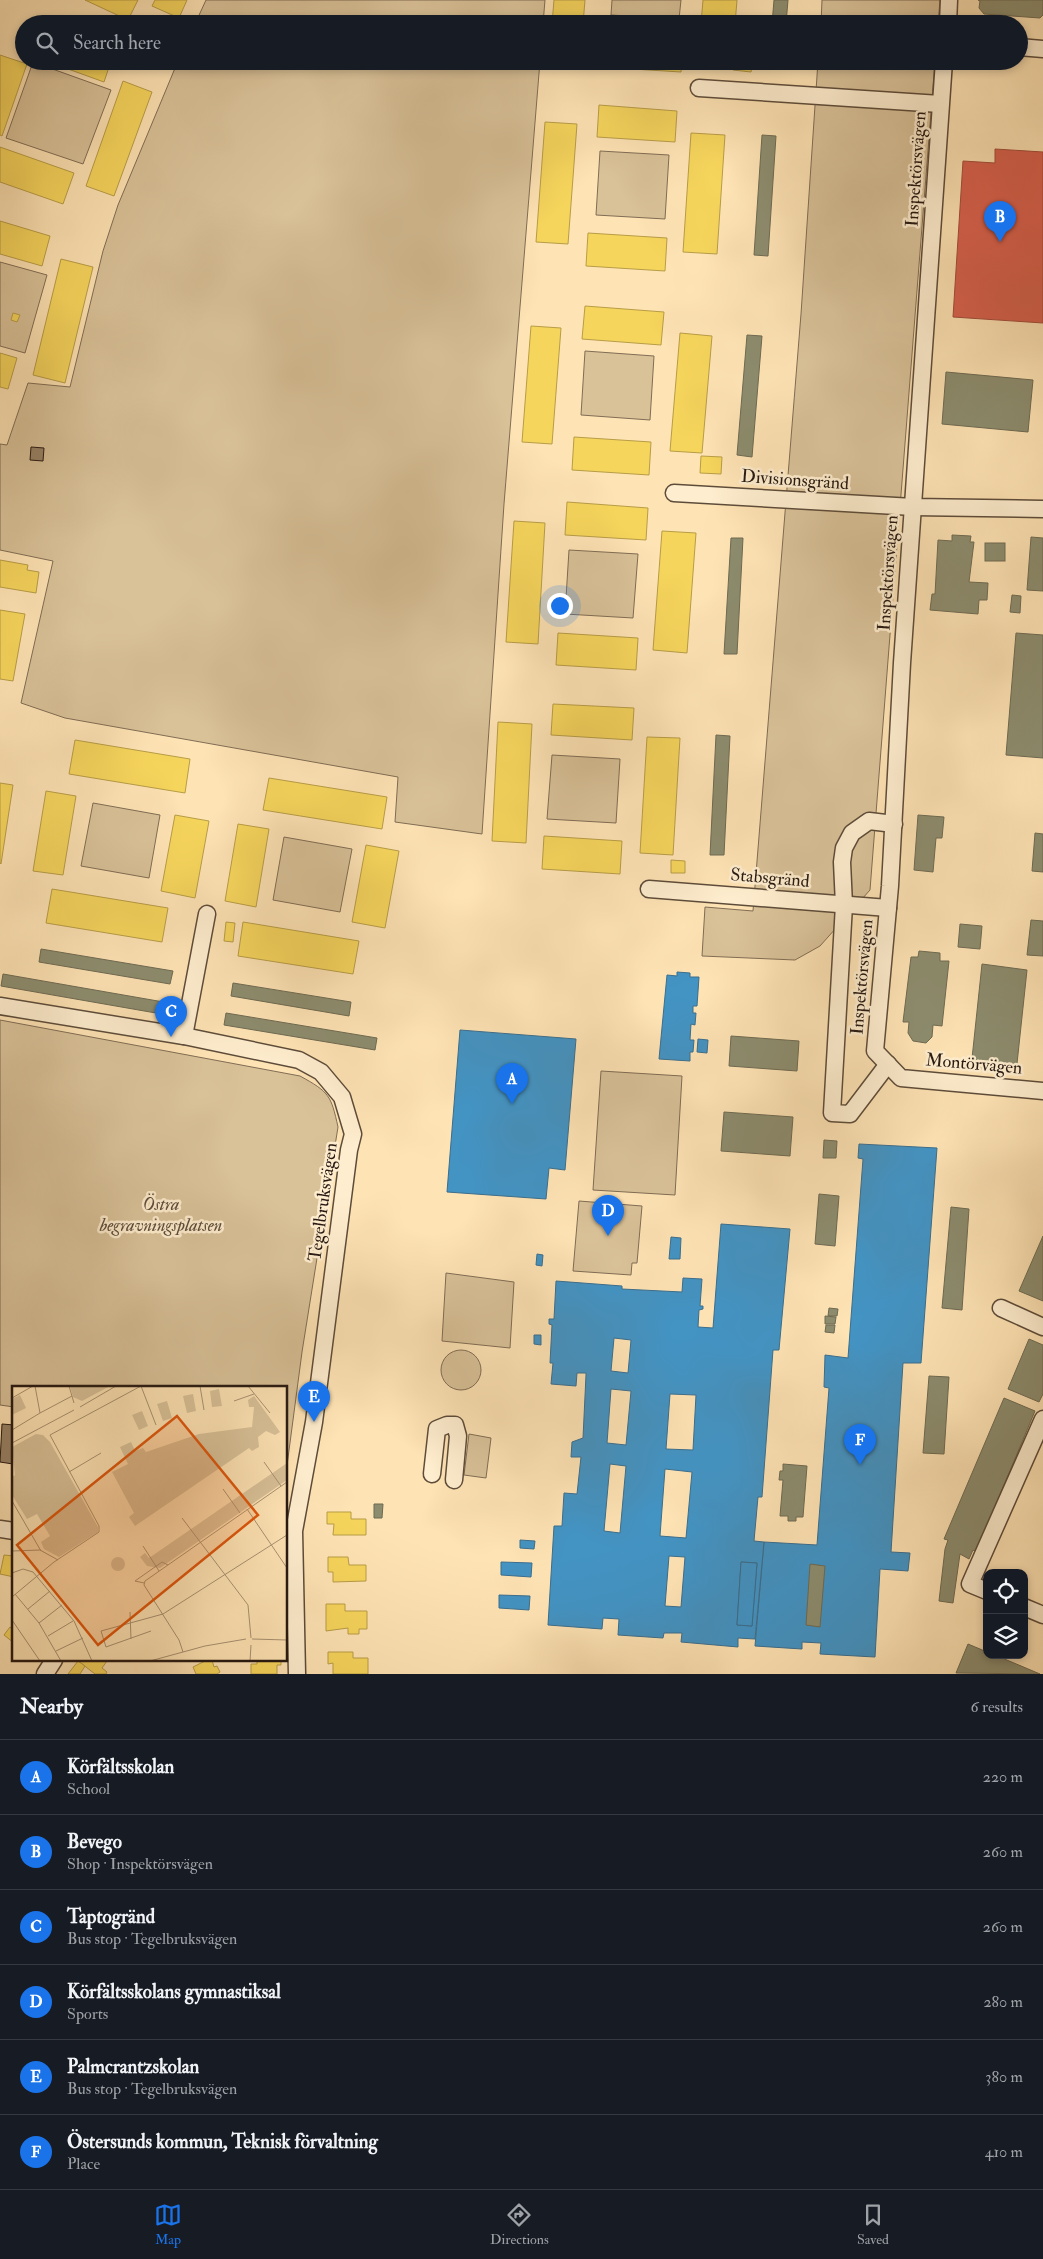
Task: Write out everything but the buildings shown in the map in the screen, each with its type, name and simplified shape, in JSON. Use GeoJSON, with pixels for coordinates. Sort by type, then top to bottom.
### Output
{"type":"FeatureCollection","features":[{"type":"Feature","properties":{"kind":"street"},"geometry":{"type":"LineString","coordinates":[[949,15],[950,0]]}},
{"type":"Feature","properties":{"kind":"street"},"geometry":{"type":"LineString","coordinates":[[1028,48],[1043,49]]}},
{"type":"Feature","properties":{"kind":"street","name":"Inspektörsvägen"},"geometry":{"type":"LineString","coordinates":[[901,1078],[875,1051],[894,824],[913,508],[943,70]]}},
{"type":"Feature","properties":{"kind":"street"},"geometry":{"type":"LineString","coordinates":[[699,88],[940,104]]}},
{"type":"Feature","properties":{"kind":"street","name":"Divisionsgränd"},"geometry":{"type":"LineString","coordinates":[[674,493],[913,508],[1043,509]]}},
{"type":"Feature","properties":{"kind":"street"},"geometry":{"type":"LineString","coordinates":[[888,1064],[850,1114],[832,1113],[844,904],[842,862],[844,848],[852,833],[869,821],[894,824]]}},
{"type":"Feature","properties":{"kind":"street","name":"Stabsgränd"},"geometry":{"type":"LineString","coordinates":[[649,889],[888,908]]}},
{"type":"Feature","properties":{"kind":"street"},"geometry":{"type":"LineString","coordinates":[[184,1036],[207,914]]}},
{"type":"Feature","properties":{"kind":"street","name":"Tegelbruksvägen"},"geometry":{"type":"LineString","coordinates":[[0,1006],[184,1036],[306,1063],[322,1072],[342,1096],[353,1134],[349,1150],[309,1459],[300,1494],[294,1531],[297,1674]]}},
{"type":"Feature","properties":{"kind":"street","name":"Montörvägen"},"geometry":{"type":"LineString","coordinates":[[901,1078],[1043,1091]]}},
{"type":"Feature","properties":{"kind":"street"},"geometry":{"type":"LineString","coordinates":[[1001,1308],[1043,1327]]}},
{"type":"Feature","properties":{"kind":"street"},"geometry":{"type":"LineString","coordinates":[[983,1590],[970,1584],[1043,1419]]}},
{"type":"Feature","properties":{"kind":"street"},"geometry":{"type":"LineString","coordinates":[[432,1474],[438,1429],[447,1425],[455,1425],[458,1436],[454,1480]]}},
{"type":"Feature","properties":{"kind":"street"},"geometry":{"type":"LineString","coordinates":[[288,1502],[300,1494]]}},
{"type":"Feature","properties":{"kind":"street"},"geometry":{"type":"LineString","coordinates":[[1028,1610],[1043,1616]]}},
{"type":"Feature","properties":{"kind":"street"},"geometry":{"type":"LineString","coordinates":[[45,1674],[53,1662]]}},
{"type":"Feature","properties":{"kind":"green space"},"geometry":{"type":"Polygon","coordinates":[[[206,0],[545,0],[544,15],[199,15],[206,0]]]}},
{"type":"Feature","properties":{"kind":"green space"},"geometry":{"type":"Polygon","coordinates":[[[612,0],[681,0],[679,15],[611,15],[612,0]]]}},
{"type":"Feature","properties":{"kind":"green space"},"geometry":{"type":"Polygon","coordinates":[[[822,0],[940,0],[939,15],[821,15],[822,0]]]}},
{"type":"Feature","properties":{"kind":"green space"},"geometry":{"type":"Polygon","coordinates":[[[30,70],[55,70],[111,90],[83,164],[6,138],[30,70]]]}},
{"type":"Feature","properties":{"kind":"green space"},"geometry":{"type":"Polygon","coordinates":[[[174,70],[539,70],[504,504],[482,834],[395,822],[398,777],[65,718],[21,703],[53,561],[0,550],[0,444],[7,445],[28,383],[70,387],[103,251],[118,205],[174,70]]]}},
{"type":"Feature","properties":{"kind":"green space"},"geometry":{"type":"Polygon","coordinates":[[[817,70],[934,70],[870,890],[820,946],[795,960],[702,956],[705,907],[753,911],[801,314],[817,70]]]}},
{"type":"Feature","properties":{"kind":"green space"},"geometry":{"type":"Polygon","coordinates":[[[600,151],[669,155],[665,219],[596,215],[600,151]]]}},
{"type":"Feature","properties":{"kind":"green space"},"geometry":{"type":"Polygon","coordinates":[[[0,262],[47,275],[25,353],[0,346],[0,262]]]}},
{"type":"Feature","properties":{"kind":"green space"},"geometry":{"type":"Polygon","coordinates":[[[585,351],[654,356],[650,420],[581,415],[585,351]]]}},
{"type":"Feature","properties":{"kind":"green space"},"geometry":{"type":"Polygon","coordinates":[[[569,550],[638,554],[633,618],[565,614],[569,550]]]}},
{"type":"Feature","properties":{"kind":"green space"},"geometry":{"type":"Polygon","coordinates":[[[552,755],[620,759],[616,823],[547,819],[552,755]]]}},
{"type":"Feature","properties":{"kind":"green space"},"geometry":{"type":"Polygon","coordinates":[[[93,803],[160,815],[149,878],[81,866],[93,803]]]}},
{"type":"Feature","properties":{"kind":"green space"},"geometry":{"type":"Polygon","coordinates":[[[284,837],[352,849],[340,912],[273,900],[284,837]]]}},
{"type":"Feature","properties":{"kind":"green space","name":"Östra begravningsplatsen"},"geometry":{"type":"Polygon","coordinates":[[[0,1020],[300,1076],[323,1091],[331,1101],[338,1127],[302,1352],[288,1458],[288,1386],[12,1386],[12,1407],[0,1405],[0,1020]]]}},
{"type":"Feature","properties":{"kind":"green space"},"geometry":{"type":"Polygon","coordinates":[[[601,1071],[682,1076],[675,1195],[593,1190],[601,1071]]]}},
{"type":"Feature","properties":{"kind":"green space"},"geometry":{"type":"Polygon","coordinates":[[[579,1201],[642,1206],[637,1263],[632,1263],[631,1275],[573,1271],[579,1201]]]}},
{"type":"Feature","properties":{"kind":"green space"},"geometry":{"type":"Polygon","coordinates":[[[446,1273],[514,1282],[510,1348],[442,1341],[446,1273]]]}},
{"type":"Feature","properties":{"kind":"green space"},"geometry":{"type":"Polygon","coordinates":[[[465,1350],[472,1353],[478,1359],[481,1370],[480,1378],[472,1387],[465,1390],[457,1390],[450,1387],[442,1378],[441,1366],[444,1359],[453,1351],[465,1350]]]}},
{"type":"Feature","properties":{"kind":"green space"},"geometry":{"type":"Polygon","coordinates":[[[469,1434],[491,1438],[486,1478],[464,1475],[469,1434]]]}},
{"type":"Feature","properties":{"kind":"place","name":"Bevego"},"geometry":{"type":"Point","coordinates":[1000,242]}},
{"type":"Feature","properties":{"kind":"place","name":"Taptogränd"},"geometry":{"type":"Point","coordinates":[171,1037]}},
{"type":"Feature","properties":{"kind":"place","name":"Körfältsskolan"},"geometry":{"type":"Point","coordinates":[512,1104]}},
{"type":"Feature","properties":{"kind":"place","name":"Körfältsskolans gymnastiksal"},"geometry":{"type":"Point","coordinates":[608,1236]}},
{"type":"Feature","properties":{"kind":"place","name":"Palmcrantzskolan"},"geometry":{"type":"Point","coordinates":[314,1422]}},
{"type":"Feature","properties":{"kind":"place","name":"Östersunds kommun, Teknisk förvaltning"},"geometry":{"type":"Point","coordinates":[860,1465]}}]}
